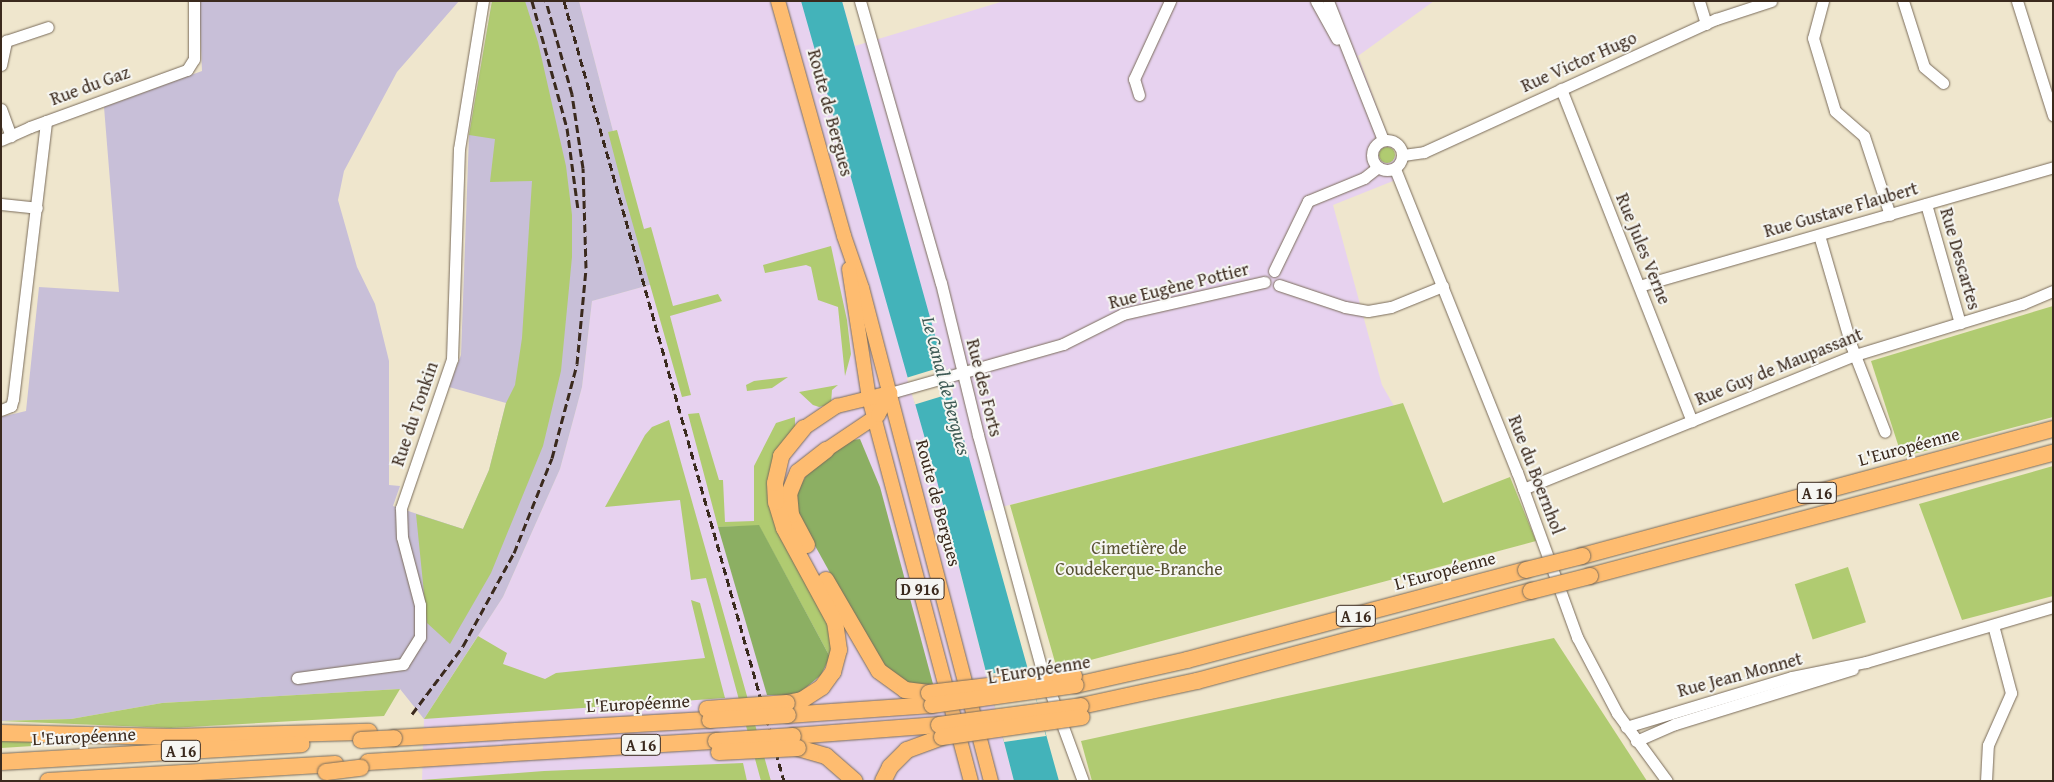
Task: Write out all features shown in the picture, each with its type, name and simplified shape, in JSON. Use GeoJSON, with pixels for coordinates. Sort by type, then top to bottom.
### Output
{"type":"FeatureCollection","features":[{"type":"Feature","properties":{"kind":"highway"},"geometry":{"type":"LineString","coordinates":[[787,709],[822,687],[833,672],[839,650],[835,622],[784,528],[776,502],[775,483],[781,456],[791,440],[804,428]]}},
{"type":"Feature","properties":{"kind":"highway","name":"L'Européenne"},"geometry":{"type":"LineString","coordinates":[[1,762],[365,736],[482,733],[563,728],[708,714],[930,699],[1136,673],[1582,556],[2053,429]]}},
{"type":"Feature","properties":{"kind":"highway"},"geometry":{"type":"LineString","coordinates":[[826,450],[802,468],[792,482],[789,505],[793,520],[872,662],[898,687],[930,699]]}},
{"type":"Feature","properties":{"kind":"highway","name":"A 16"},"geometry":{"type":"LineString","coordinates":[[48,781],[330,768],[566,750],[718,747],[795,742],[940,731],[1082,712],[2053,453]]}},
{"type":"Feature","properties":{"kind":"highway"},"geometry":{"type":"LineString","coordinates":[[883,781],[890,767],[907,750],[940,731]]}},
{"type":"Feature","properties":{"kind":"highway"},"geometry":{"type":"LineString","coordinates":[[1,733],[174,737],[365,736]]}},
{"type":"Feature","properties":{"kind":"highway"},"geometry":{"type":"LineString","coordinates":[[795,742],[826,756],[855,781]]}},
{"type":"Feature","properties":{"kind":"highway"},"geometry":{"type":"LineString","coordinates":[[229,781],[330,768]]}},
{"type":"Feature","properties":{"kind":"main road","name":"Route de Bergues"},"geometry":{"type":"LineString","coordinates":[[778,1],[844,236],[860,283],[991,781]]}},
{"type":"Feature","properties":{"kind":"main road","name":"Route de Bergues"},"geometry":{"type":"LineString","coordinates":[[844,236],[869,398],[971,781]]}},
{"type":"Feature","properties":{"kind":"main road"},"geometry":{"type":"LineString","coordinates":[[804,428],[834,408],[890,393]]}},
{"type":"Feature","properties":{"kind":"main road"},"geometry":{"type":"LineString","coordinates":[[826,450],[874,418],[886,406],[890,393]]}},
{"type":"Feature","properties":{"kind":"street","name":"Rue du Gaz"},"geometry":{"type":"LineString","coordinates":[[6,138],[46,121],[191,67],[194,54],[194,1]]}},
{"type":"Feature","properties":{"kind":"street","name":"Rue du Tonkin"},"geometry":{"type":"LineString","coordinates":[[297,678],[402,664],[420,637],[421,611],[402,537],[401,508],[452,359],[460,149],[483,1]]}},
{"type":"Feature","properties":{"kind":"street","name":"Rue des Forts"},"geometry":{"type":"LineString","coordinates":[[860,1],[939,275],[978,435],[1041,667],[1083,781]]}},
{"type":"Feature","properties":{"kind":"street"},"geometry":{"type":"LineString","coordinates":[[1139,95],[1134,79],[1170,1]]}},
{"type":"Feature","properties":{"kind":"street"},"geometry":{"type":"LineString","coordinates":[[1316,1],[1359,78]]}},
{"type":"Feature","properties":{"kind":"street"},"geometry":{"type":"LineString","coordinates":[[1328,1],[1384,140]]}},
{"type":"Feature","properties":{"kind":"street"},"geometry":{"type":"LineString","coordinates":[[1699,1],[1706,24]]}},
{"type":"Feature","properties":{"kind":"street","name":"Rue Victor Hugo"},"geometry":{"type":"LineString","coordinates":[[1403,155],[1424,152],[1706,24],[1771,1]]}},
{"type":"Feature","properties":{"kind":"street"},"geometry":{"type":"LineString","coordinates":[[1823,1],[1813,38],[1834,110],[1864,136],[1890,215]]}},
{"type":"Feature","properties":{"kind":"street"},"geometry":{"type":"LineString","coordinates":[[1903,1],[1924,67],[1943,83]]}},
{"type":"Feature","properties":{"kind":"street"},"geometry":{"type":"LineString","coordinates":[[2018,1],[2053,114]]}},
{"type":"Feature","properties":{"kind":"street"},"geometry":{"type":"LineString","coordinates":[[1,65],[6,42],[48,27]]}},
{"type":"Feature","properties":{"kind":"street","name":"Rue Jules Verne"},"geometry":{"type":"LineString","coordinates":[[1561,90],[1692,421]]}},
{"type":"Feature","properties":{"kind":"street"},"geometry":{"type":"LineString","coordinates":[[1,109],[6,138]]}},
{"type":"Feature","properties":{"kind":"street"},"geometry":{"type":"LineString","coordinates":[[1,410],[11,406],[13,399],[46,121]]}},
{"type":"Feature","properties":{"kind":"street"},"geometry":{"type":"LineString","coordinates":[[1384,140],[1396,142],[1403,155],[1395,169],[1386,170],[1378,167],[1372,152],[1384,140]]}},
{"type":"Feature","properties":{"kind":"street"},"geometry":{"type":"LineString","coordinates":[[1378,167],[1364,178],[1308,201],[1274,271],[1266,274],[1264,282],[1272,288],[1279,285],[1345,307],[1368,311],[1391,307],[1443,286]]}},
{"type":"Feature","properties":{"kind":"street","name":"Rue Gustave Flaubert"},"geometry":{"type":"LineString","coordinates":[[1639,286],[2053,167]]}},
{"type":"Feature","properties":{"kind":"street","name":"Rue du Boernhol"},"geometry":{"type":"LineString","coordinates":[[1395,169],[1523,489],[1577,637],[1626,727],[1667,781]]}},
{"type":"Feature","properties":{"kind":"street"},"geometry":{"type":"LineString","coordinates":[[1,204],[37,208]]}},
{"type":"Feature","properties":{"kind":"street","name":"Rue Descartes"},"geometry":{"type":"LineString","coordinates":[[1926,204],[1960,323]]}},
{"type":"Feature","properties":{"kind":"street"},"geometry":{"type":"LineString","coordinates":[[1819,235],[1855,356],[1885,432]]}},
{"type":"Feature","properties":{"kind":"street"},"geometry":{"type":"LineString","coordinates":[[1274,271],[1280,276],[1279,285]]}},
{"type":"Feature","properties":{"kind":"street","name":"Rue Eugène Pottier"},"geometry":{"type":"LineString","coordinates":[[890,393],[963,374],[1063,344],[1120,315],[1264,282]]}},
{"type":"Feature","properties":{"kind":"street","name":"Rue Guy de Maupassant"},"geometry":{"type":"LineString","coordinates":[[1523,489],[1855,356],[2053,291]]}},
{"type":"Feature","properties":{"kind":"street","name":"Rue Jean Monnet"},"geometry":{"type":"LineString","coordinates":[[1626,727],[1799,675],[1866,662],[2053,608]]}},
{"type":"Feature","properties":{"kind":"street"},"geometry":{"type":"LineString","coordinates":[[1986,781],[1990,738],[2009,702],[2011,690],[1993,625]]}},
{"type":"Feature","properties":{"kind":"street","name":"Rue Jean Monnet"},"geometry":{"type":"LineString","coordinates":[[1636,741],[1675,724],[1838,676],[1866,662]]}},
{"type":"Feature","properties":{"kind":"shaded area"},"geometry":{"type":"Polygon","coordinates":[[[199,1],[459,1],[397,72],[344,171],[338,200],[357,267],[375,304],[389,361],[389,485],[400,486],[393,506],[463,529],[489,470],[506,403],[449,387],[461,355],[469,135],[492,1],[579,1],[653,284],[592,301],[582,387],[560,469],[503,597],[424,719],[400,689],[162,703],[71,719],[1,721],[1,417],[26,411],[39,287],[119,292],[104,107],[202,71],[199,1]]]}},
{"type":"Feature","properties":{"kind":"shaded area"},"geometry":{"type":"Polygon","coordinates":[[[579,1],[842,1],[855,46],[1004,1],[1434,1],[1358,56],[1403,177],[1333,205],[1382,385],[1394,406],[947,521],[1014,781],[422,781],[424,719],[503,597],[560,469],[582,387],[592,301],[653,284],[579,1]]]}},
{"type":"Feature","properties":{"kind":"green space"},"geometry":{"type":"Polygon","coordinates":[[[492,1],[525,1],[538,42],[566,166],[572,215],[572,257],[561,371],[543,446],[491,573],[450,644],[427,623],[416,514],[463,529],[489,470],[506,403],[515,385],[522,338],[532,181],[490,182],[495,139],[469,135],[492,1]]]}},
{"type":"Feature","properties":{"kind":"green space"},"geometry":{"type":"Polygon","coordinates":[[[617,130],[644,229],[651,227],[673,306],[718,294],[722,301],[670,316],[691,395],[682,397],[625,197],[608,132],[617,130]]]}},
{"type":"Feature","properties":{"kind":"green space"},"geometry":{"type":"Polygon","coordinates":[[[1384,147],[1390,147],[1395,152],[1393,161],[1384,163],[1379,158],[1379,152],[1384,147]]]}},
{"type":"Feature","properties":{"kind":"green space"},"geometry":{"type":"Polygon","coordinates":[[[831,246],[847,320],[851,354],[845,376],[838,307],[818,300],[811,267],[806,265],[765,273],[763,265],[831,246]]]}},
{"type":"Feature","properties":{"kind":"green space"},"geometry":{"type":"Polygon","coordinates":[[[2053,306],[2053,417],[1902,457],[1871,361],[2053,306]]]}},
{"type":"Feature","properties":{"kind":"green space"},"geometry":{"type":"Polygon","coordinates":[[[788,377],[772,388],[747,391],[746,385],[754,381],[788,377]]]}},
{"type":"Feature","properties":{"kind":"green space"},"geometry":{"type":"Polygon","coordinates":[[[838,385],[832,390],[831,404],[819,407],[813,405],[799,392],[838,385]]]}},
{"type":"Feature","properties":{"kind":"green space","name":"Cimetière de Coudekerque-Branche"},"geometry":{"type":"Polygon","coordinates":[[[1403,403],[1443,503],[1510,477],[1536,541],[1057,669],[1010,505],[1403,403]]]}},
{"type":"Feature","properties":{"kind":"green space"},"geometry":{"type":"Polygon","coordinates":[[[699,413],[719,480],[723,480],[725,522],[754,521],[754,466],[776,423],[795,417],[795,427],[774,454],[767,490],[770,507],[830,625],[833,645],[830,657],[759,526],[718,527],[688,414],[699,413]]]}},
{"type":"Feature","properties":{"kind":"green space"},"geometry":{"type":"Polygon","coordinates":[[[669,420],[771,781],[761,781],[706,578],[691,580],[680,500],[605,507],[645,435],[652,427],[669,420]]]}},
{"type":"Feature","properties":{"kind":"green space"},"geometry":{"type":"Polygon","coordinates":[[[860,439],[880,487],[933,684],[913,686],[887,668],[875,654],[798,515],[796,493],[810,469],[853,440],[860,439]]]}},
{"type":"Feature","properties":{"kind":"green space"},"geometry":{"type":"Polygon","coordinates":[[[2053,466],[2053,596],[1962,620],[1919,504],[2053,466]]]}},
{"type":"Feature","properties":{"kind":"green space"},"geometry":{"type":"Polygon","coordinates":[[[759,525],[830,657],[821,675],[797,695],[767,695],[718,527],[759,525]]]}},
{"type":"Feature","properties":{"kind":"green space"},"geometry":{"type":"Polygon","coordinates":[[[1848,567],[1866,622],[1813,639],[1795,584],[1848,567]]]}},
{"type":"Feature","properties":{"kind":"green space"},"geometry":{"type":"Polygon","coordinates":[[[691,600],[700,603],[725,698],[424,719],[478,636],[507,653],[503,664],[545,679],[556,673],[705,658],[691,600]]]}},
{"type":"Feature","properties":{"kind":"green space"},"geometry":{"type":"Polygon","coordinates":[[[1554,638],[1647,781],[1092,781],[1081,741],[1554,638]]]}},
{"type":"Feature","properties":{"kind":"green space"},"geometry":{"type":"Polygon","coordinates":[[[400,689],[384,716],[171,728],[1,721],[71,719],[162,703],[400,689]]]}},
{"type":"Feature","properties":{"kind":"green space"},"geometry":{"type":"Polygon","coordinates":[[[1,738],[32,739],[33,746],[1,748],[1,738]]]}},
{"type":"Feature","properties":{"kind":"green space"},"geometry":{"type":"Polygon","coordinates":[[[743,763],[747,781],[408,781],[544,771],[743,763]]]}},
{"type":"Feature","properties":{"kind":"water","name":"Le Canal de Bergues"},"geometry":{"type":"Polygon","coordinates":[[[801,1],[842,1],[1059,781],[1014,781],[937,481],[801,1]]]}},
{"type":"Feature","properties":{"kind":"pier"},"geometry":{"type":"Polygon","coordinates":[[[945,366],[953,393],[915,404],[907,378],[945,366]]]}},
{"type":"Feature","properties":{"kind":"pier"},"geometry":{"type":"Polygon","coordinates":[[[1028,669],[1046,736],[1004,742],[986,674],[1028,669]]]}},
{"type":"Feature","properties":{"kind":"railway"},"geometry":{"type":"LineString","coordinates":[[532,1],[567,128],[578,209]]}},
{"type":"Feature","properties":{"kind":"railway"},"geometry":{"type":"LineString","coordinates":[[412,714],[463,646],[514,553],[552,458],[577,364],[586,268],[583,168],[572,94],[546,1]]}},
{"type":"Feature","properties":{"kind":"railway"},"geometry":{"type":"LineString","coordinates":[[564,1],[784,781]]}}]}
